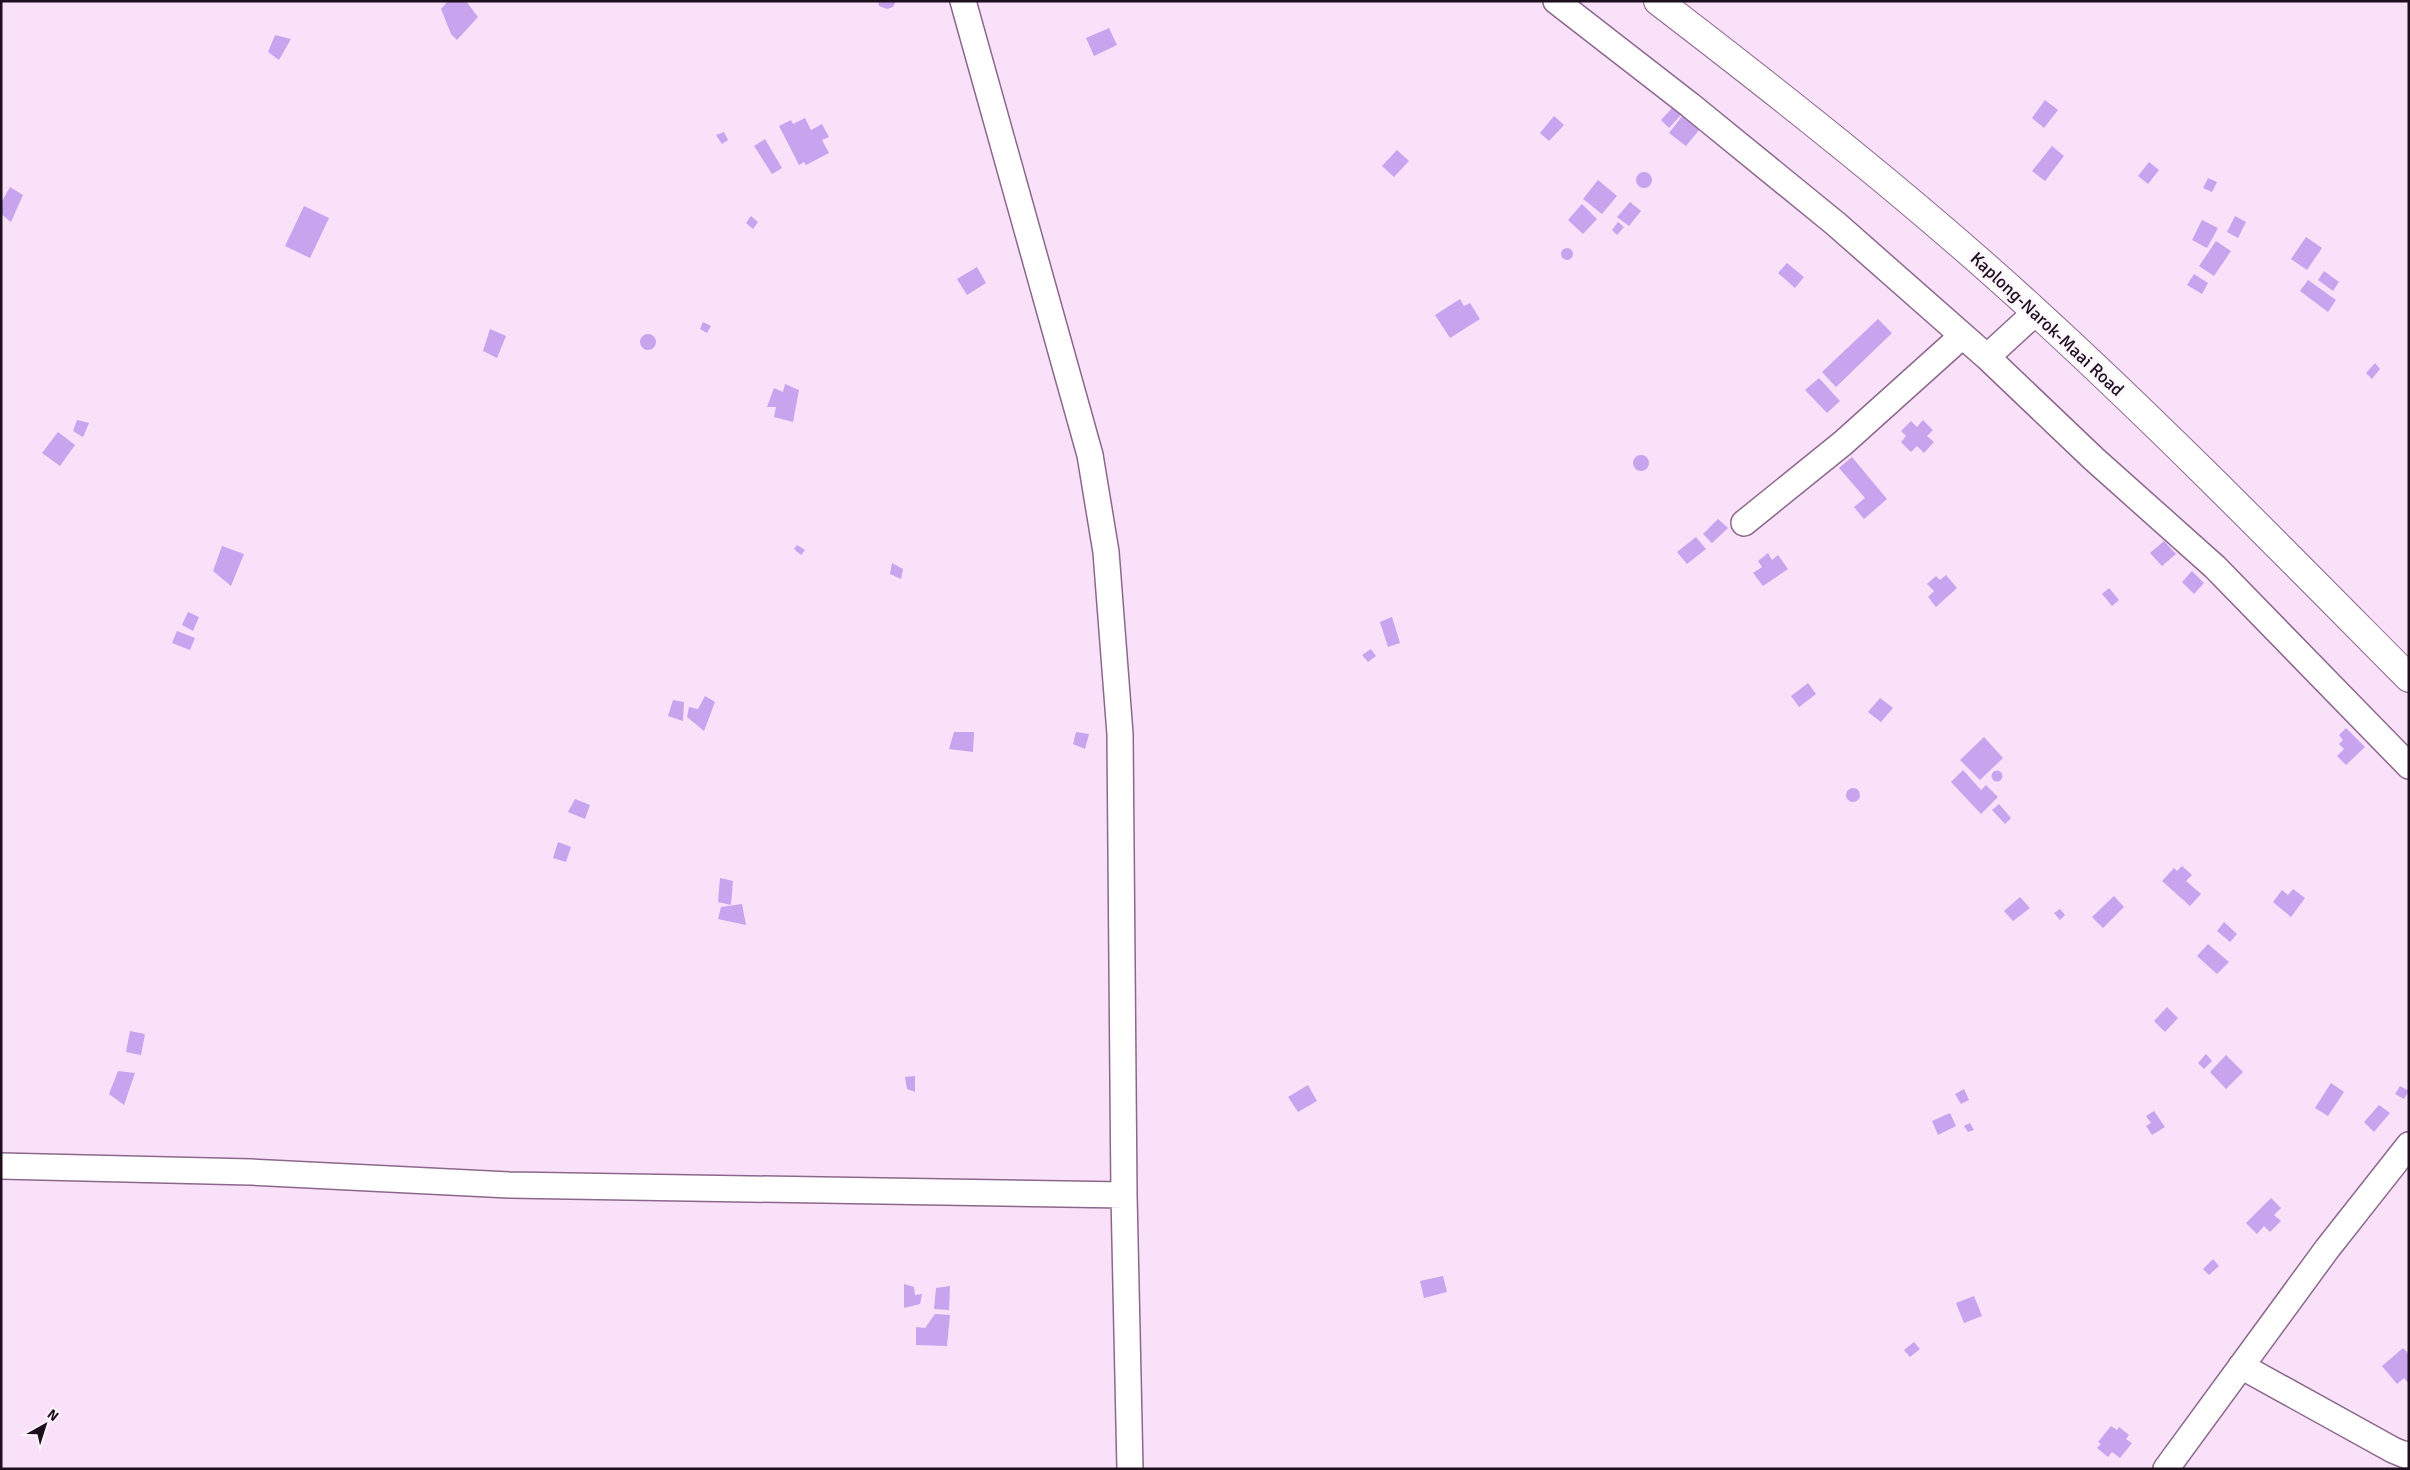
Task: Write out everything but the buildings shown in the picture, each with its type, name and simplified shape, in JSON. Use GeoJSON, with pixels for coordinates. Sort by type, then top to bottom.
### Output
{"type":"FeatureCollection","features":[{"type":"Feature","properties":{"kind":"highway","name":"Kaplong-Narok-Maai Road"},"geometry":{"type":"LineString","coordinates":[[1658,1],[1784,98],[1942,228],[2036,312],[2230,497],[2409,678]]}},
{"type":"Feature","properties":{"kind":"street"},"geometry":{"type":"LineString","coordinates":[[963,1],[1090,455],[1106,552],[1120,734],[1124,1195],[1130,1469]]}},
{"type":"Feature","properties":{"kind":"street"},"geometry":{"type":"LineString","coordinates":[[1556,1],[1690,105],[1828,218],[1987,357],[2094,459],[2215,567],[2409,766]]}},
{"type":"Feature","properties":{"kind":"street"},"geometry":{"type":"LineString","coordinates":[[1987,357],[2036,312]]}},
{"type":"Feature","properties":{"kind":"street"},"geometry":{"type":"LineString","coordinates":[[1744,523],[1844,443],[1962,336]]}},
{"type":"Feature","properties":{"kind":"street"},"geometry":{"type":"LineString","coordinates":[[2166,1469],[2327,1249],[2409,1145]]}},
{"type":"Feature","properties":{"kind":"street"},"geometry":{"type":"LineString","coordinates":[[1,1166],[251,1172],[509,1185],[1124,1195]]}},
{"type":"Feature","properties":{"kind":"street"},"geometry":{"type":"LineString","coordinates":[[2240,1366],[2393,1450],[2405,1455],[2409,1454]]}}]}
